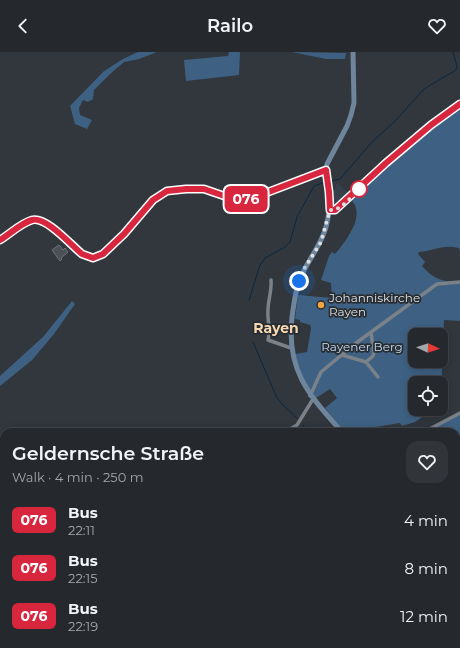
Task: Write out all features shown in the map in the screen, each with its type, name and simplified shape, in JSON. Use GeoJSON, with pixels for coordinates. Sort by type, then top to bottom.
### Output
{"type":"FeatureCollection","features":[{"type":"Feature","properties":{"kind":"main road"},"geometry":{"type":"LineString","coordinates":[[338,428],[312,398],[295,367],[291,348],[293,305],[299,281],[304,269],[321,242],[330,210],[326,170],[329,158],[347,126],[351,115],[354,97],[353,52]]}},
{"type":"Feature","properties":{"kind":"main road"},"geometry":{"type":"LineString","coordinates":[[330,210],[335,210],[340,207],[386,163],[431,125],[460,104]]}},
{"type":"Feature","properties":{"kind":"street"},"geometry":{"type":"LineString","coordinates":[[0,240],[30,221],[38,220],[47,223],[82,254],[89,257],[99,256],[116,242],[153,200],[167,191],[204,189],[233,199],[250,199],[326,170]]}},
{"type":"Feature","properties":{"kind":"street"},"geometry":{"type":"LineString","coordinates":[[271,280],[272,287],[268,311],[268,340],[291,348]]}},
{"type":"Feature","properties":{"kind":"street"},"geometry":{"type":"LineString","coordinates":[[292,428],[298,425],[312,398],[321,372],[437,284],[460,282]]}},
{"type":"Feature","properties":{"kind":"street"},"geometry":{"type":"LineString","coordinates":[[366,362],[373,356],[374,352],[371,333]]}},
{"type":"Feature","properties":{"kind":"street"},"geometry":{"type":"LineString","coordinates":[[342,355],[366,362],[378,377]]}},
{"type":"Feature","properties":{"kind":"street"},"geometry":{"type":"LineString","coordinates":[[432,428],[460,413]]}},
{"type":"Feature","properties":{"kind":"shaded area"},"geometry":{"type":"Polygon","coordinates":[[[338,183],[350,195],[340,205],[335,206],[332,201],[332,195],[338,183]]]}},
{"type":"Feature","properties":{"kind":"green space"},"geometry":{"type":"Polygon","coordinates":[[[138,52],[157,52],[139,59],[124,62],[109,75],[94,90],[93,99],[88,102],[83,100],[79,108],[80,115],[92,120],[87,129],[75,124],[70,106],[104,71],[123,59],[138,52]]]}},
{"type":"Feature","properties":{"kind":"green space"},"geometry":{"type":"Polygon","coordinates":[[[229,52],[240,52],[239,75],[186,81],[184,60],[228,56],[229,52]]]}},
{"type":"Feature","properties":{"kind":"green space"},"geometry":{"type":"Polygon","coordinates":[[[292,52],[346,53],[345,59],[326,59],[292,52]]]}},
{"type":"Feature","properties":{"kind":"green space","name":"Rayener Berg"},"geometry":{"type":"Polygon","coordinates":[[[460,108],[460,252],[459,248],[443,247],[419,252],[418,254],[425,262],[422,266],[434,277],[449,282],[460,282],[460,321],[444,320],[444,328],[408,328],[408,368],[442,368],[442,376],[408,376],[408,416],[424,416],[415,422],[402,426],[400,423],[369,428],[341,428],[325,408],[337,398],[330,389],[316,398],[302,378],[295,354],[307,352],[311,328],[310,325],[295,319],[298,295],[332,298],[331,283],[321,280],[329,256],[332,252],[335,254],[344,243],[352,229],[357,214],[356,207],[352,201],[367,184],[430,125],[460,108]]]}},
{"type":"Feature","properties":{"kind":"green space"},"geometry":{"type":"Polygon","coordinates":[[[72,301],[75,304],[54,334],[32,360],[0,386],[0,376],[43,337],[72,301]]]}},
{"type":"Feature","properties":{"kind":"green space"},"geometry":{"type":"Polygon","coordinates":[[[460,413],[460,428],[432,428],[460,413]]]}},
{"type":"Feature","properties":{"kind":"building"},"geometry":{"type":"Polygon","coordinates":[[[59,245],[63,250],[65,248],[68,252],[61,258],[62,259],[60,261],[52,250],[59,245]]]}},
{"type":"Feature","properties":{"kind":"waterway"},"geometry":{"type":"LineString","coordinates":[[331,181],[340,179],[372,142],[395,121],[424,89],[456,70],[457,66],[453,52]]}},
{"type":"Feature","properties":{"kind":"waterway"},"geometry":{"type":"LineString","coordinates":[[249,300],[260,265],[265,258],[285,247],[290,242],[297,217],[314,186],[326,182]]}},
{"type":"Feature","properties":{"kind":"waterway"},"geometry":{"type":"LineString","coordinates":[[253,342],[277,398],[298,419]]}},
{"type":"Feature","properties":{"kind":"bus line","name":"076"},"geometry":{"type":"LineString","coordinates":[[0,240],[30,221],[38,220],[47,223],[82,254],[93,258],[103,254],[124,234],[153,200],[167,191],[204,189],[233,199],[250,199],[326,170],[330,210],[335,210],[346,202],[386,163],[431,125],[460,104]]}},
{"type":"Feature","properties":{"kind":"place","name":"Johanniskirche Rayen"},"geometry":{"type":"Point","coordinates":[321,305]}},
{"type":"Feature","properties":{"kind":"district","name":"Rayen"},"geometry":{"type":"Point","coordinates":[276,328]}},
{"type":"Feature","properties":{"kind":"route"},"geometry":{"type":"LineString","coordinates":[[299,281],[304,269],[321,242],[330,210],[335,210],[340,207],[359,189]]}}]}
